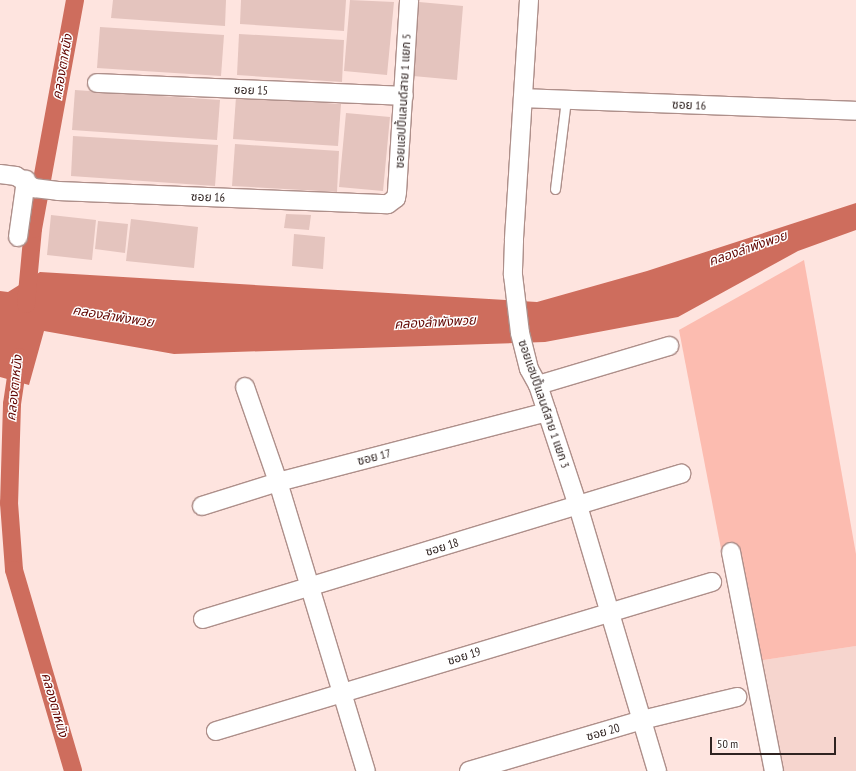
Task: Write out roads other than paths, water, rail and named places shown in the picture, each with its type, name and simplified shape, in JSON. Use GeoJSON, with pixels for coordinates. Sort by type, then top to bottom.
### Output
{"type":"FeatureCollection","features":[{"type":"Feature","properties":{"kind":"street","name":"ซอยแฮปปี้แลนด์สาย 1 แยก 5"},"geometry":{"type":"LineString","coordinates":[[393,201],[397,192],[409,0]]}},
{"type":"Feature","properties":{"kind":"street","name":"ซอยแฮปปี้แลนด์สาย 1 แยก 3"},"geometry":{"type":"LineString","coordinates":[[528,0],[513,275],[520,333],[529,369],[538,385],[578,506],[657,771]]}},
{"type":"Feature","properties":{"kind":"street","name":"ซอย 15"},"geometry":{"type":"LineString","coordinates":[[97,83],[404,96]]}},
{"type":"Feature","properties":{"kind":"street","name":"ซอย 16"},"geometry":{"type":"LineString","coordinates":[[523,98],[856,111]]}},
{"type":"Feature","properties":{"kind":"street","name":"ซอย 16"},"geometry":{"type":"LineString","coordinates":[[0,174],[16,176],[30,184],[58,192],[382,204],[393,201]]}},
{"type":"Feature","properties":{"kind":"street"},"geometry":{"type":"LineString","coordinates":[[18,237],[30,184]]}},
{"type":"Feature","properties":{"kind":"street"},"geometry":{"type":"LineString","coordinates":[[538,385],[669,346]]}},
{"type":"Feature","properties":{"kind":"street"},"geometry":{"type":"LineString","coordinates":[[245,387],[278,482],[366,771]]}},
{"type":"Feature","properties":{"kind":"street","name":"ซอย 17"},"geometry":{"type":"LineString","coordinates":[[202,506],[278,482],[547,412]]}},
{"type":"Feature","properties":{"kind":"street","name":"ซอย 18"},"geometry":{"type":"LineString","coordinates":[[203,618],[681,474]]}},
{"type":"Feature","properties":{"kind":"street"},"geometry":{"type":"LineString","coordinates":[[731,552],[774,771]]}},
{"type":"Feature","properties":{"kind":"street","name":"ซอย 19"},"geometry":{"type":"LineString","coordinates":[[216,731],[609,611],[712,582]]}},
{"type":"Feature","properties":{"kind":"street","name":"ซอย 20"},"geometry":{"type":"LineString","coordinates":[[470,771],[642,720],[737,697]]}},
{"type":"Feature","properties":{"kind":"lane"},"geometry":{"type":"LineString","coordinates":[[555,188],[566,100]]}},
{"type":"Feature","properties":{"kind":"water","name":"คลองลำพังพวย"},"geometry":{"type":"Polygon","coordinates":[[[856,203],[856,230],[798,251],[678,317],[545,342],[174,354],[44,331],[29,385],[0,377],[0,291],[8,292],[40,272],[537,302],[647,271],[856,203]]]}},
{"type":"Feature","properties":{"kind":"waterway","name":"คลองตาหนัง"},"geometry":{"type":"LineString","coordinates":[[26,304],[33,229],[75,0]]}},
{"type":"Feature","properties":{"kind":"waterway","name":"คลองตาหนัง"},"geometry":{"type":"LineString","coordinates":[[19,357],[12,404],[9,503],[14,570],[73,771]]}}]}
